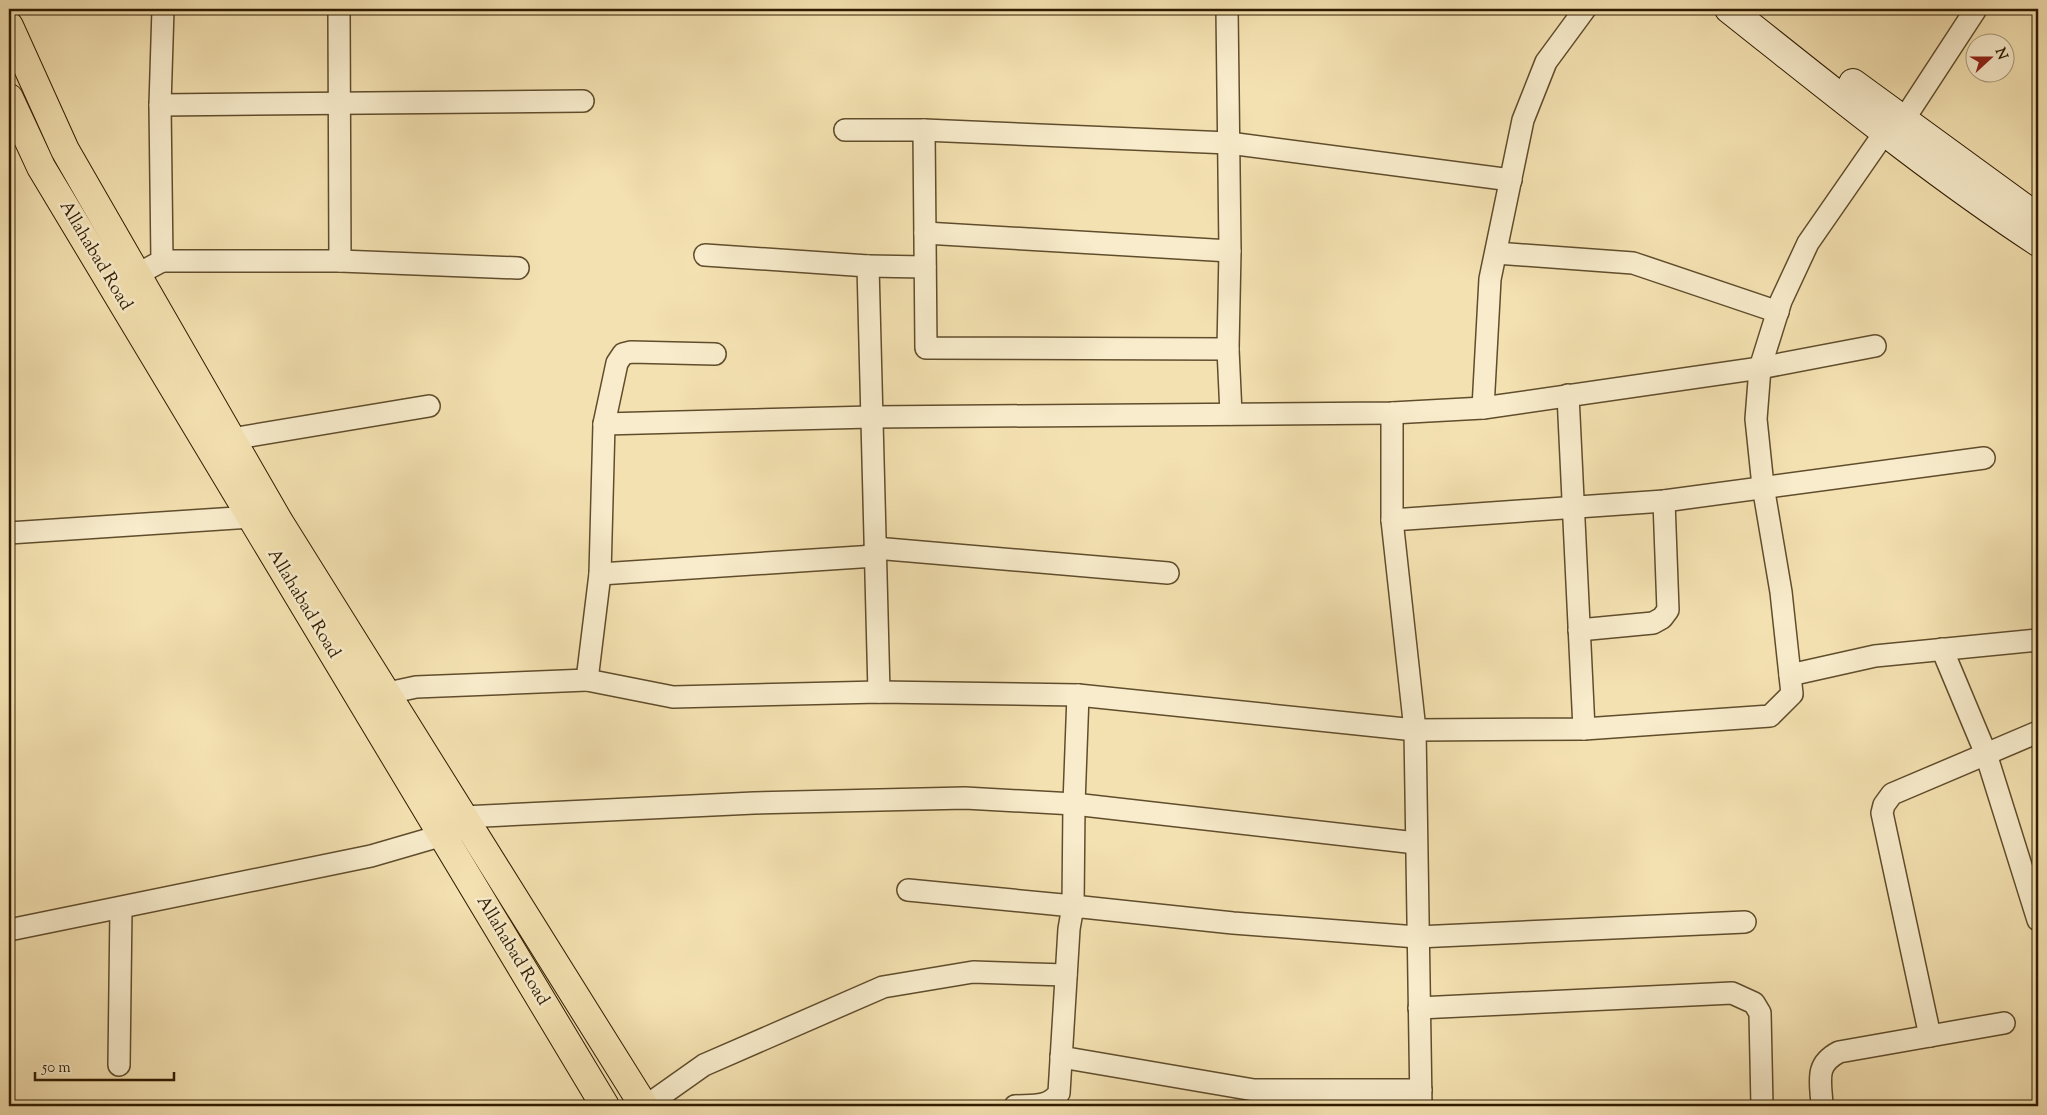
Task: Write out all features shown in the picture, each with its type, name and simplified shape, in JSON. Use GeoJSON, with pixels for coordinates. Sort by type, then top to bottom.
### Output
{"type":"FeatureCollection","features":[{"type":"Feature","properties":{"kind":"main road"},"geometry":{"type":"LineString","coordinates":[[12,43],[65,150],[124,278],[231,438],[279,522],[388,693],[466,822],[645,1106]]}},
{"type":"Feature","properties":{"kind":"main road","name":"Allahabad Road"},"geometry":{"type":"LineString","coordinates":[[9,98],[41,167],[124,278],[251,517],[605,1106]]}},
{"type":"Feature","properties":{"kind":"street"},"geometry":{"type":"LineString","coordinates":[[162,261],[160,105],[163,9]]}},
{"type":"Feature","properties":{"kind":"street"},"geometry":{"type":"LineString","coordinates":[[338,9],[340,260]]}},
{"type":"Feature","properties":{"kind":"street"},"geometry":{"type":"LineString","coordinates":[[1227,9],[1230,143],[1228,349],[1231,414]]}},
{"type":"Feature","properties":{"kind":"street"},"geometry":{"type":"LineString","coordinates":[[1483,408],[1490,279],[1522,120],[1546,62],[1585,9]]}},
{"type":"Feature","properties":{"kind":"street"},"geometry":{"type":"LineString","coordinates":[[1728,9],[1893,130],[2038,218]]}},
{"type":"Feature","properties":{"kind":"street"},"geometry":{"type":"LineString","coordinates":[[1754,9],[1893,130],[1994,213],[2038,242]]}},
{"type":"Feature","properties":{"kind":"street"},"geometry":{"type":"LineString","coordinates":[[363,705],[388,693],[416,687],[587,680],[672,697],[879,692],[1078,695],[1415,730],[1584,729],[1770,716],[1792,694],[1781,592],[1763,486],[1756,419],[1760,368],[1778,312],[1808,243],[1893,130],[1976,9]]}},
{"type":"Feature","properties":{"kind":"street"},"geometry":{"type":"LineString","coordinates":[[160,105],[583,101]]}},
{"type":"Feature","properties":{"kind":"street"},"geometry":{"type":"LineString","coordinates":[[845,130],[924,130],[1230,143],[1511,180]]}},
{"type":"Feature","properties":{"kind":"street"},"geometry":{"type":"LineString","coordinates":[[924,130],[926,348],[1228,349]]}},
{"type":"Feature","properties":{"kind":"street"},"geometry":{"type":"LineString","coordinates":[[925,233],[1230,251]]}},
{"type":"Feature","properties":{"kind":"street"},"geometry":{"type":"LineString","coordinates":[[1496,253],[1633,263],[1778,312]]}},
{"type":"Feature","properties":{"kind":"street"},"geometry":{"type":"LineString","coordinates":[[705,255],[925,268]]}},
{"type":"Feature","properties":{"kind":"street"},"geometry":{"type":"LineString","coordinates":[[124,278],[162,261],[340,260],[518,268]]}},
{"type":"Feature","properties":{"kind":"street"},"geometry":{"type":"LineString","coordinates":[[868,266],[879,692]]}},
{"type":"Feature","properties":{"kind":"street"},"geometry":{"type":"LineString","coordinates":[[604,424],[871,417],[1392,412],[1483,408],[1760,368],[1875,346]]}},
{"type":"Feature","properties":{"kind":"street"},"geometry":{"type":"LineString","coordinates":[[587,680],[600,574],[604,424],[617,363],[623,354],[631,352],[715,354]]}},
{"type":"Feature","properties":{"kind":"street"},"geometry":{"type":"LineString","coordinates":[[1568,395],[1584,729]]}},
{"type":"Feature","properties":{"kind":"street"},"geometry":{"type":"LineString","coordinates":[[231,438],[429,406]]}},
{"type":"Feature","properties":{"kind":"street"},"geometry":{"type":"LineString","coordinates":[[1062,1057],[1254,1090],[1421,1098],[1415,730],[1392,520],[1392,412]]}},
{"type":"Feature","properties":{"kind":"street"},"geometry":{"type":"LineString","coordinates":[[1392,520],[1664,501],[1763,486],[1984,458]]}},
{"type":"Feature","properties":{"kind":"street"},"geometry":{"type":"LineString","coordinates":[[1579,630],[1653,623],[1662,618],[1668,610],[1664,501]]}},
{"type":"Feature","properties":{"kind":"street"},"geometry":{"type":"LineString","coordinates":[[9,533],[251,517]]}},
{"type":"Feature","properties":{"kind":"street"},"geometry":{"type":"LineString","coordinates":[[600,574],[875,552],[1168,573]]}},
{"type":"Feature","properties":{"kind":"street"},"geometry":{"type":"LineString","coordinates":[[1790,675],[1875,656],[2038,640]]}},
{"type":"Feature","properties":{"kind":"street"},"geometry":{"type":"LineString","coordinates":[[1942,649],[1986,754],[2038,920]]}},
{"type":"Feature","properties":{"kind":"street"},"geometry":{"type":"LineString","coordinates":[[1015,1106],[1045,1105],[1053,1101],[1059,1093],[1068,930],[1073,906],[1078,695]]}},
{"type":"Feature","properties":{"kind":"street"},"geometry":{"type":"LineString","coordinates":[[1930,1036],[1882,813],[1884,805],[1892,794],[2038,732]]}},
{"type":"Feature","properties":{"kind":"street"},"geometry":{"type":"LineString","coordinates":[[9,930],[371,856],[443,836],[466,822],[754,803],[965,798],[1074,804],[1416,843]]}},
{"type":"Feature","properties":{"kind":"street"},"geometry":{"type":"LineString","coordinates":[[908,890],[1232,923],[1418,937],[1745,922]]}},
{"type":"Feature","properties":{"kind":"street"},"geometry":{"type":"LineString","coordinates":[[119,1065],[121,908]]}},
{"type":"Feature","properties":{"kind":"street"},"geometry":{"type":"LineString","coordinates":[[645,1106],[704,1065],[883,987],[973,972],[1066,975]]}},
{"type":"Feature","properties":{"kind":"street"},"geometry":{"type":"LineString","coordinates":[[1419,1008],[1732,993],[1754,1003],[1760,1013],[1762,1106]]}},
{"type":"Feature","properties":{"kind":"street"},"geometry":{"type":"LineString","coordinates":[[1822,1106],[1821,1068],[1829,1058],[1839,1052],[2004,1023]]}}]}
